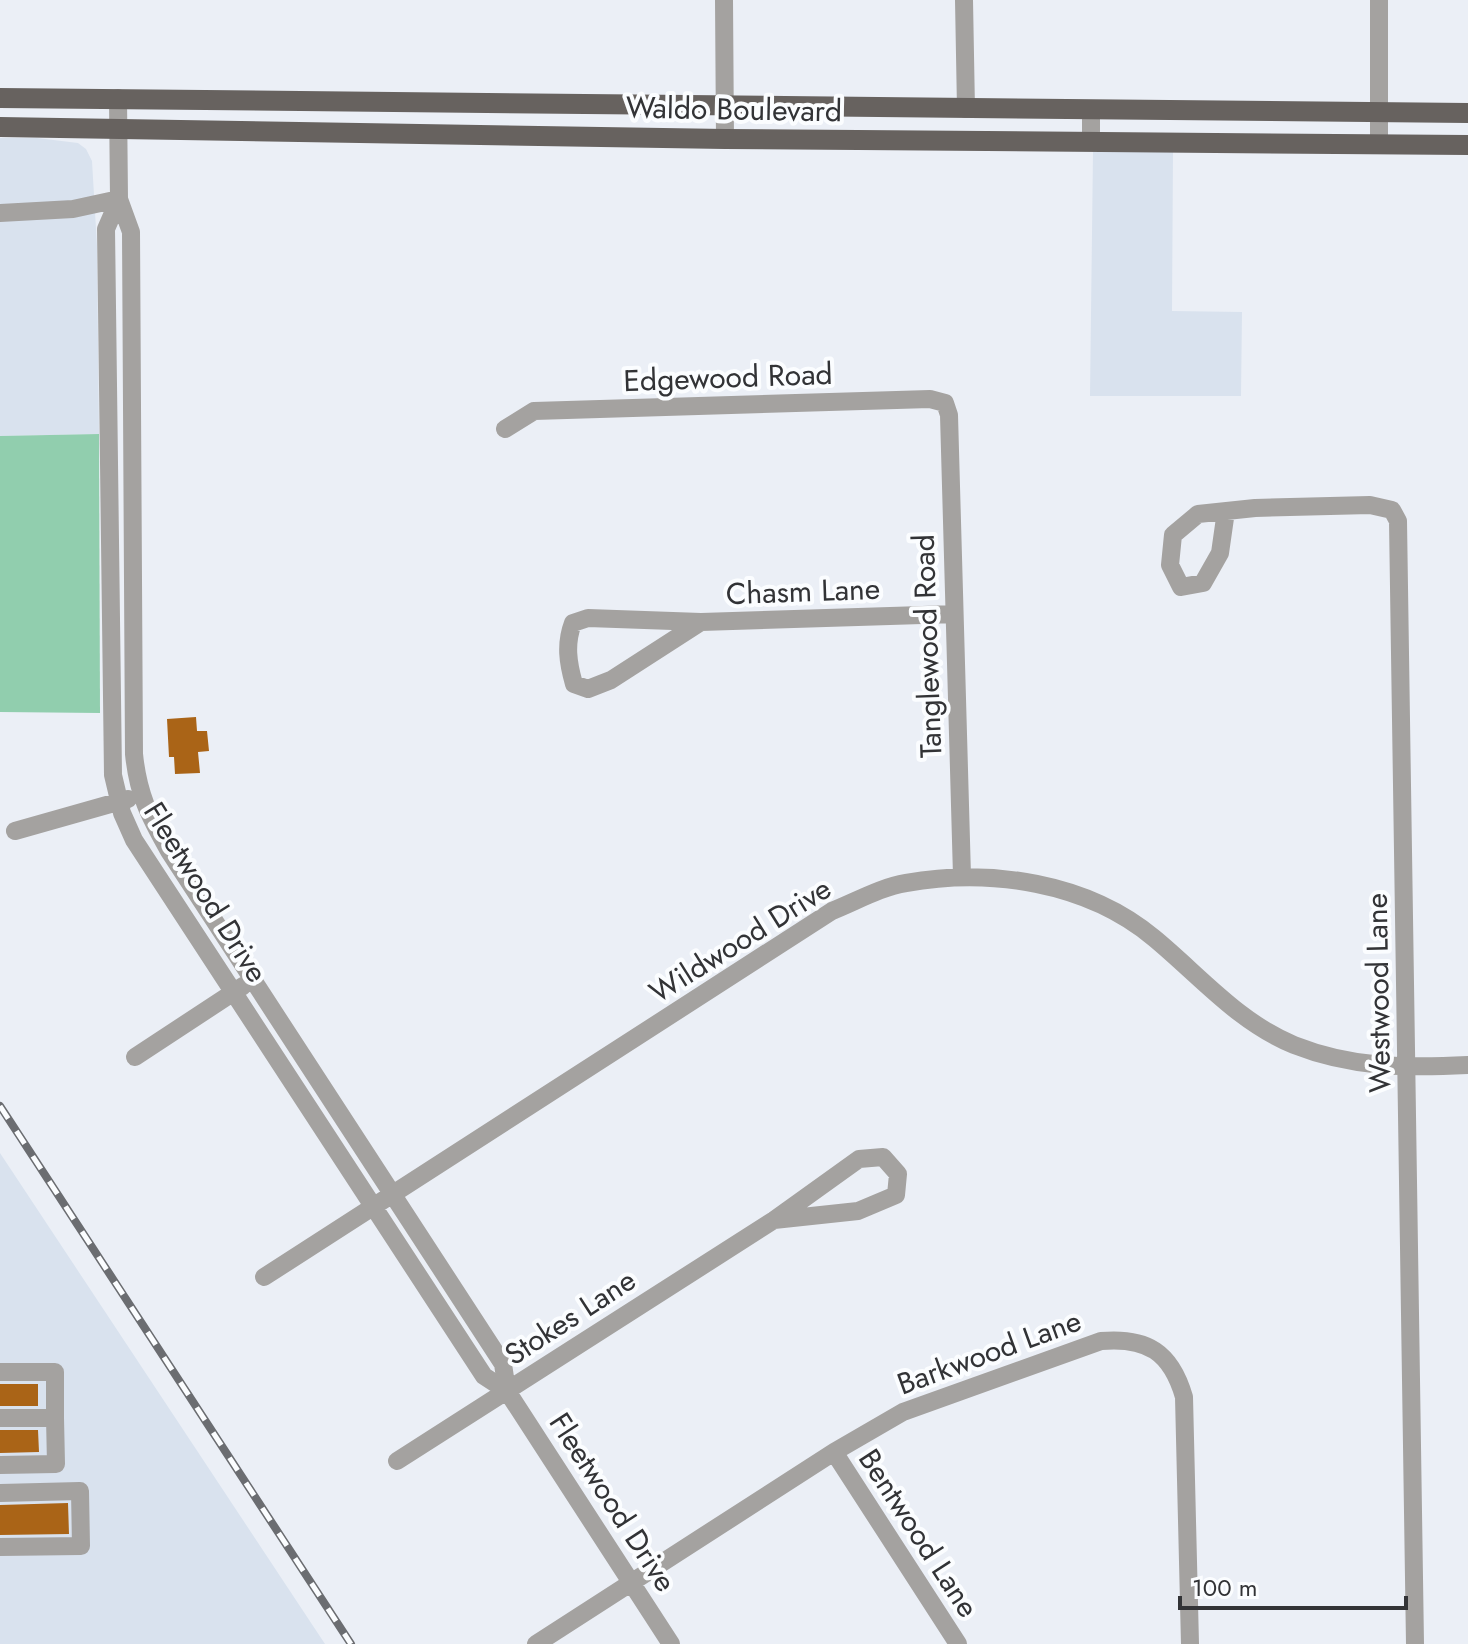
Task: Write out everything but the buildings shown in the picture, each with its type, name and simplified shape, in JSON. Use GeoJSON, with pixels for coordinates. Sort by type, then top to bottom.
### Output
{"type":"FeatureCollection","features":[{"type":"Feature","properties":{"kind":"main road","name":"Waldo Boulevard"},"geometry":{"type":"LineString","coordinates":[[0,98],[1468,113]]}},
{"type":"Feature","properties":{"kind":"main road","name":"Waldo Boulevard"},"geometry":{"type":"LineString","coordinates":[[0,127],[725,139],[1468,145]]}},
{"type":"Feature","properties":{"kind":"street"},"geometry":{"type":"LineString","coordinates":[[724,0],[725,139]]}},
{"type":"Feature","properties":{"kind":"street"},"geometry":{"type":"LineString","coordinates":[[964,0],[966,109]]}},
{"type":"Feature","properties":{"kind":"street"},"geometry":{"type":"LineString","coordinates":[[1379,0],[1379,144]]}},
{"type":"Feature","properties":{"kind":"street","name":"Fleetwood Drive"},"geometry":{"type":"LineString","coordinates":[[118,98],[119,199],[131,232],[134,754],[140,795],[169,851],[503,1364],[507,1391]]}},
{"type":"Feature","properties":{"kind":"street"},"geometry":{"type":"LineString","coordinates":[[1091,111],[1091,142]]}},
{"type":"Feature","properties":{"kind":"street"},"geometry":{"type":"LineString","coordinates":[[0,213],[73,209],[119,199]]}},
{"type":"Feature","properties":{"kind":"street","name":"Fleetwood Drive"},"geometry":{"type":"LineString","coordinates":[[119,199],[106,229],[111,720],[113,775],[119,802],[134,840],[372,1207],[484,1376],[507,1391],[671,1644]]}},
{"type":"Feature","properties":{"kind":"street","name":"Edgewood Road"},"geometry":{"type":"LineString","coordinates":[[505,429],[534,411],[930,399],[945,403],[949,415]]}},
{"type":"Feature","properties":{"kind":"street","name":"Tanglewood Road"},"geometry":{"type":"LineString","coordinates":[[949,415],[962,876]]}},
{"type":"Feature","properties":{"kind":"street","name":"Westwood Lane"},"geometry":{"type":"LineString","coordinates":[[1226,511],[1370,505],[1392,510],[1398,521],[1415,1644]]}},
{"type":"Feature","properties":{"kind":"street","name":"Chasm Lane"},"geometry":{"type":"LineString","coordinates":[[701,622],[611,680],[588,689],[574,684],[569,664],[568,637],[573,623],[588,618],[701,622],[954,614]]}},
{"type":"Feature","properties":{"kind":"street"},"geometry":{"type":"LineString","coordinates":[[15,831],[140,795]]}},
{"type":"Feature","properties":{"kind":"street","name":"Wildwood Drive"},"geometry":{"type":"LineString","coordinates":[[264,1277],[832,911],[903,883],[962,876],[1040,884],[1092,901],[1151,936],[1225,1003],[1269,1032],[1294,1044],[1358,1064],[1407,1068],[1468,1065]]}},
{"type":"Feature","properties":{"kind":"street"},"geometry":{"type":"LineString","coordinates":[[135,1057],[253,980]]}},
{"type":"Feature","properties":{"kind":"street","name":"Stokes Lane"},"geometry":{"type":"LineString","coordinates":[[397,1461],[774,1220],[859,1159],[883,1157],[898,1174],[896,1195],[858,1211],[774,1220]]}},
{"type":"Feature","properties":{"kind":"street","name":"Barkwood Lane"},"geometry":{"type":"LineString","coordinates":[[536,1644],[834,1452],[903,1412],[1101,1341],[1124,1339],[1148,1347],[1171,1365],[1184,1397],[1190,1644]]}},
{"type":"Feature","properties":{"kind":"street"},"geometry":{"type":"LineString","coordinates":[[0,1372],[55,1372],[56,1464],[0,1465]]}},
{"type":"Feature","properties":{"kind":"street"},"geometry":{"type":"LineString","coordinates":[[0,1418],[55,1418]]}},
{"type":"Feature","properties":{"kind":"street","name":"Bentwood Lane"},"geometry":{"type":"LineString","coordinates":[[834,1452],[958,1644]]}},
{"type":"Feature","properties":{"kind":"street"},"geometry":{"type":"LineString","coordinates":[[0,1493],[80,1491],[81,1546],[0,1547]]}},
{"type":"Feature","properties":{"kind":"shaded area"},"geometry":{"type":"Polygon","coordinates":[[[0,138],[78,143],[86,149],[92,161],[97,246],[99,434],[0,436],[0,138]]]}},
{"type":"Feature","properties":{"kind":"shaded area"},"geometry":{"type":"Polygon","coordinates":[[[1093,152],[1173,152],[1172,311],[1242,312],[1241,396],[1090,396],[1093,152]]]}},
{"type":"Feature","properties":{"kind":"shaded area"},"geometry":{"type":"Polygon","coordinates":[[[0,1153],[325,1644],[0,1644],[0,1153]]]}},
{"type":"Feature","properties":{"kind":"green space"},"geometry":{"type":"Polygon","coordinates":[[[99,434],[100,713],[0,712],[0,436],[99,434]]]}},
{"type":"Feature","properties":{"kind":"railway"},"geometry":{"type":"LineString","coordinates":[[0,1106],[351,1644]]}}]}
